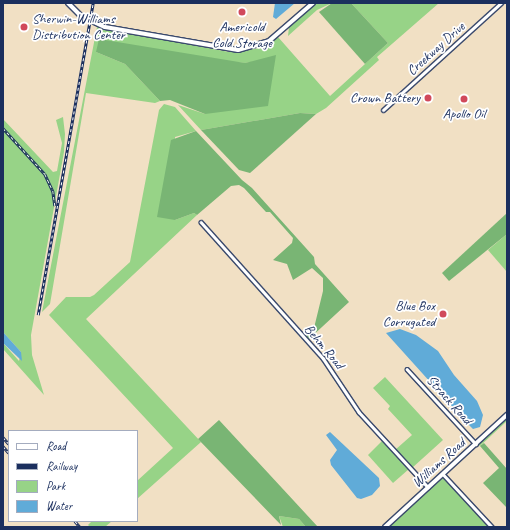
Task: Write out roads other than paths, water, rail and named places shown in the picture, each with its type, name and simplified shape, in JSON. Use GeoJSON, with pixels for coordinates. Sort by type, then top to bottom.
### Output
{"type":"FeatureCollection","features":[{"type":"Feature","properties":{"kind":"street"},"geometry":{"type":"LineString","coordinates":[[68,3],[81,16],[105,26],[238,50],[268,42],[313,3]]}},
{"type":"Feature","properties":{"kind":"street","name":"Creekway Drive"},"geometry":{"type":"LineString","coordinates":[[383,110],[501,3]]}},
{"type":"Feature","properties":{"kind":"street","name":"Behm Road"},"geometry":{"type":"LineString","coordinates":[[201,222],[323,358],[359,412],[428,488]]}},
{"type":"Feature","properties":{"kind":"street","name":"Strack Road"},"geometry":{"type":"LineString","coordinates":[[407,369],[476,444]]}},
{"type":"Feature","properties":{"kind":"street","name":"Williams Road"},"geometry":{"type":"LineString","coordinates":[[385,527],[507,415]]}},
{"type":"Feature","properties":{"kind":"street"},"geometry":{"type":"LineString","coordinates":[[443,474],[492,527]]}},
{"type":"Feature","properties":{"kind":"water"},"geometry":{"type":"Polygon","coordinates":[[[275,3],[295,3],[276,19],[273,17],[275,3]]]}},
{"type":"Feature","properties":{"kind":"water"},"geometry":{"type":"Polygon","coordinates":[[[400,329],[416,335],[438,351],[454,375],[477,401],[483,415],[480,427],[473,429],[468,424],[386,333],[400,329]]]}},
{"type":"Feature","properties":{"kind":"water"},"geometry":{"type":"Polygon","coordinates":[[[3,332],[21,352],[22,361],[3,343],[3,332]]]}},
{"type":"Feature","properties":{"kind":"water"},"geometry":{"type":"Polygon","coordinates":[[[330,432],[379,478],[380,486],[372,495],[361,499],[357,498],[331,465],[330,460],[337,450],[326,435],[330,432]]]}},
{"type":"Feature","properties":{"kind":"railway"},"geometry":{"type":"LineString","coordinates":[[38,315],[93,3]]}},
{"type":"Feature","properties":{"kind":"railway"},"geometry":{"type":"LineString","coordinates":[[3,128],[45,174],[53,191],[55,206]]}},
{"type":"Feature","properties":{"kind":"railway"},"geometry":{"type":"LineString","coordinates":[[3,437],[8,443]]}},
{"type":"Feature","properties":{"kind":"railway"},"geometry":{"type":"LineString","coordinates":[[3,446],[8,452]]}},
{"type":"Feature","properties":{"kind":"railway"},"geometry":{"type":"LineString","coordinates":[[76,522],[80,527]]}},
{"type":"Feature","properties":{"kind":"place","name":"Americold Cold Storage"},"geometry":{"type":"Point","coordinates":[242,12]}},
{"type":"Feature","properties":{"kind":"place","name":"Sherwin-Williams Distribution Center"},"geometry":{"type":"Point","coordinates":[24,27]}},
{"type":"Feature","properties":{"kind":"place","name":"Crown Battery"},"geometry":{"type":"Point","coordinates":[428,98]}},
{"type":"Feature","properties":{"kind":"place","name":"Apollo Oil"},"geometry":{"type":"Point","coordinates":[464,99]}},
{"type":"Feature","properties":{"kind":"place","name":"Blue Box Corrugated"},"geometry":{"type":"Point","coordinates":[443,314]}}]}
